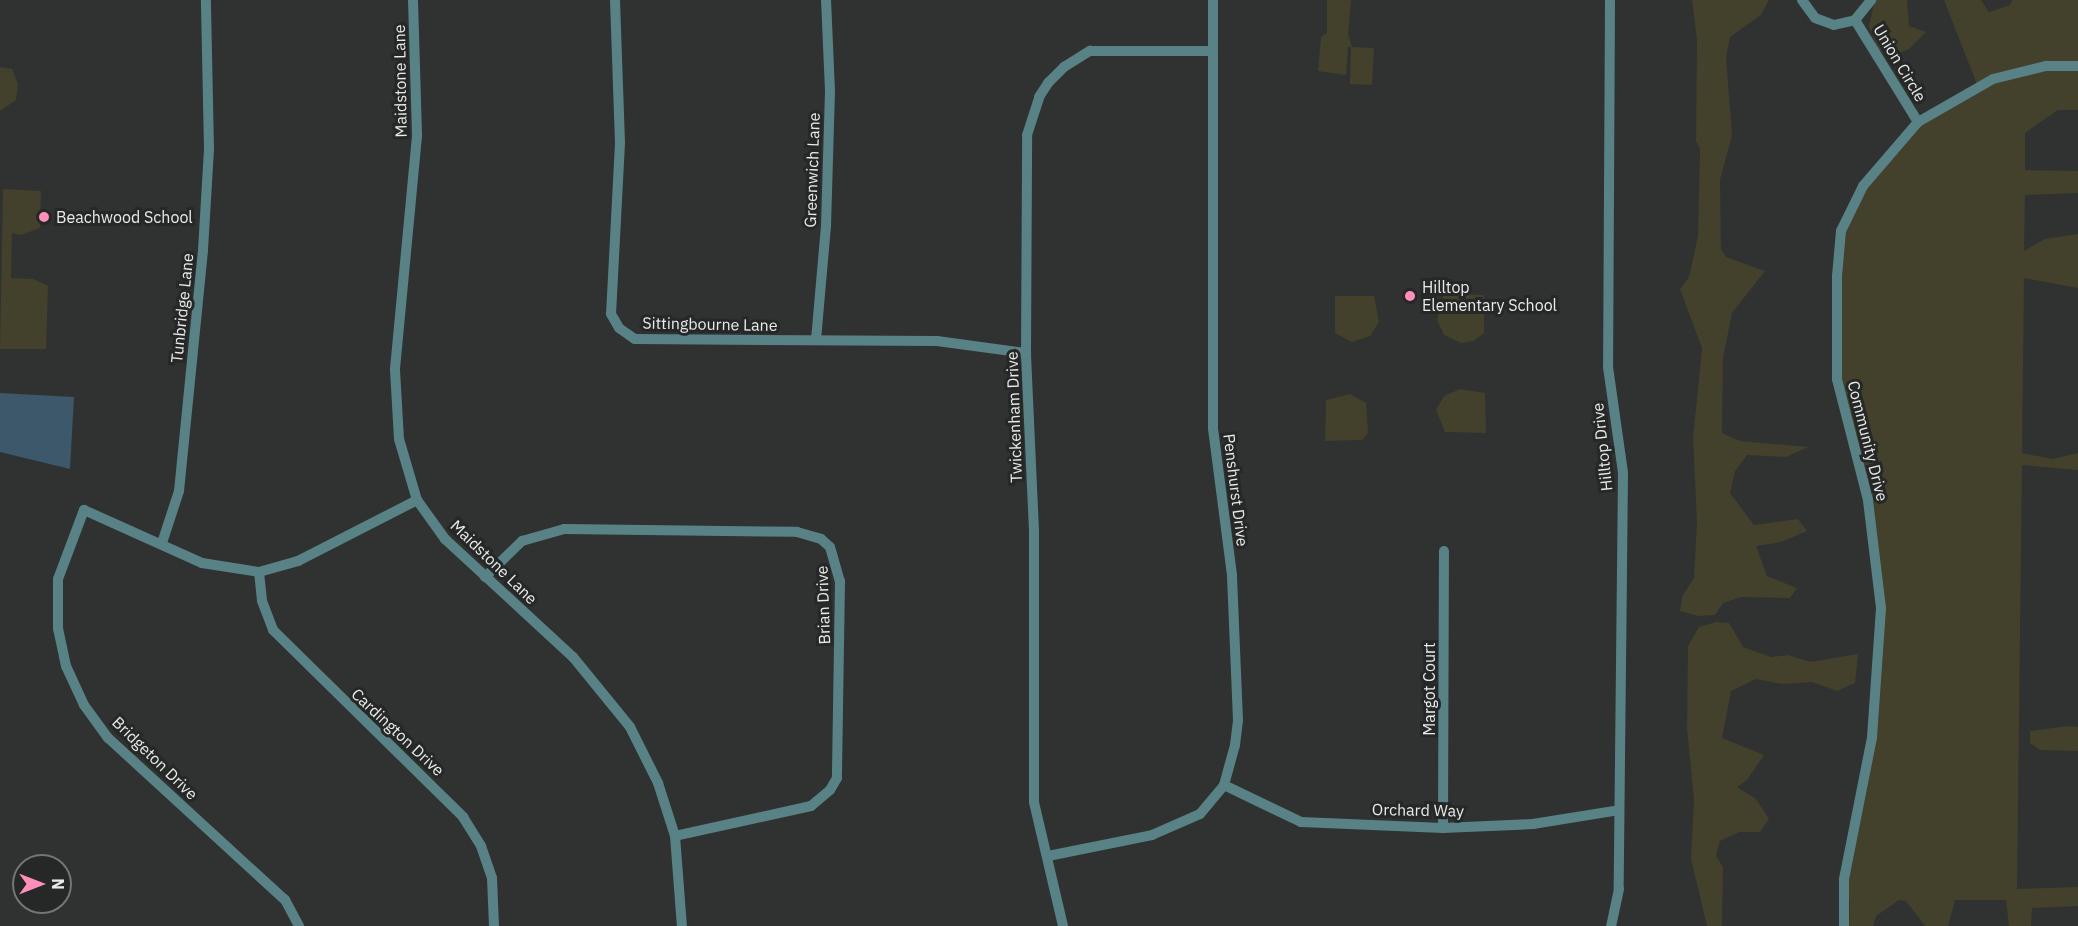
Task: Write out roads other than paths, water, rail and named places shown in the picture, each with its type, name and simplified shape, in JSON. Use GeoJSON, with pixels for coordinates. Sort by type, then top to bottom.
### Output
{"type":"FeatureCollection","features":[{"type":"Feature","properties":{"kind":"street","name":"Tunbridge Lane"},"geometry":{"type":"LineString","coordinates":[[162,543],[179,491],[203,250],[209,149],[206,0]]}},
{"type":"Feature","properties":{"kind":"street","name":"Maidstone Lane"},"geometry":{"type":"LineString","coordinates":[[412,0],[417,136],[395,370],[395,414],[417,500],[445,539],[573,657],[614,704],[645,752],[675,836],[682,926]]}},
{"type":"Feature","properties":{"kind":"street","name":"Sittingbourne Lane"},"geometry":{"type":"LineString","coordinates":[[615,0],[620,143],[610,314],[619,328],[635,339],[937,341],[1026,353]]}},
{"type":"Feature","properties":{"kind":"street","name":"Greenwich Lane"},"geometry":{"type":"LineString","coordinates":[[816,340],[826,226],[830,91],[826,0]]}},
{"type":"Feature","properties":{"kind":"street","name":"Penshurst Drive"},"geometry":{"type":"LineString","coordinates":[[1048,856],[1152,835],[1200,814],[1224,784],[1238,720],[1232,575],[1213,428],[1213,0]]}},
{"type":"Feature","properties":{"kind":"street","name":"Hilltop Drive"},"geometry":{"type":"LineString","coordinates":[[1610,0],[1608,367],[1623,473],[1619,889],[1611,926]]}},
{"type":"Feature","properties":{"kind":"street","name":"Union Circle"},"geometry":{"type":"LineString","coordinates":[[1802,0],[1810,14],[1824,23],[1840,25],[1856,20],[1871,0]]}},
{"type":"Feature","properties":{"kind":"street","name":"Union Circle"},"geometry":{"type":"LineString","coordinates":[[1856,20],[1918,122]]}},
{"type":"Feature","properties":{"kind":"street","name":"Twickenham Drive"},"geometry":{"type":"LineString","coordinates":[[1063,926],[1034,802],[1034,531],[1026,353],[1028,135],[1039,97],[1064,67],[1090,51],[1213,51]]}},
{"type":"Feature","properties":{"kind":"street","name":"Community Drive"},"geometry":{"type":"LineString","coordinates":[[1844,926],[1844,879],[1872,737],[1881,608],[1868,500],[1837,379],[1837,276],[1841,231],[1863,186],[1918,122],[1993,79],[2046,66],[2078,66]]}},
{"type":"Feature","properties":{"kind":"street"},"geometry":{"type":"LineString","coordinates":[[162,543],[201,563],[259,572],[298,561],[417,500]]}},
{"type":"Feature","properties":{"kind":"street","name":"Bridgeton Drive"},"geometry":{"type":"LineString","coordinates":[[162,543],[84,510],[58,579],[58,629],[66,666],[84,705],[108,738],[285,900],[299,926]]}},
{"type":"Feature","properties":{"kind":"street","name":"Brian Drive"},"geometry":{"type":"LineString","coordinates":[[485,577],[522,541],[564,529],[797,532],[811,534],[830,547],[840,581],[837,778],[830,790],[811,806],[675,836]]}},
{"type":"Feature","properties":{"kind":"street","name":"Margot Court"},"geometry":{"type":"LineString","coordinates":[[1443,828],[1444,551]]}},
{"type":"Feature","properties":{"kind":"street","name":"Cardington Drive"},"geometry":{"type":"LineString","coordinates":[[259,572],[262,601],[273,630],[463,817],[481,846],[492,878],[494,926]]}},
{"type":"Feature","properties":{"kind":"street","name":"Orchard Way"},"geometry":{"type":"LineString","coordinates":[[1224,784],[1302,822],[1443,828],[1533,824],[1619,810]]}},
{"type":"Feature","properties":{"kind":"water"},"geometry":{"type":"Polygon","coordinates":[[[0,393],[74,397],[70,469],[0,452],[0,393]]]}},
{"type":"Feature","properties":{"kind":"place","name":"Beachwood School"},"geometry":{"type":"Point","coordinates":[44,217]}},
{"type":"Feature","properties":{"kind":"place","name":"Hilltop Elementary School"},"geometry":{"type":"Point","coordinates":[1410,296]}}]}
